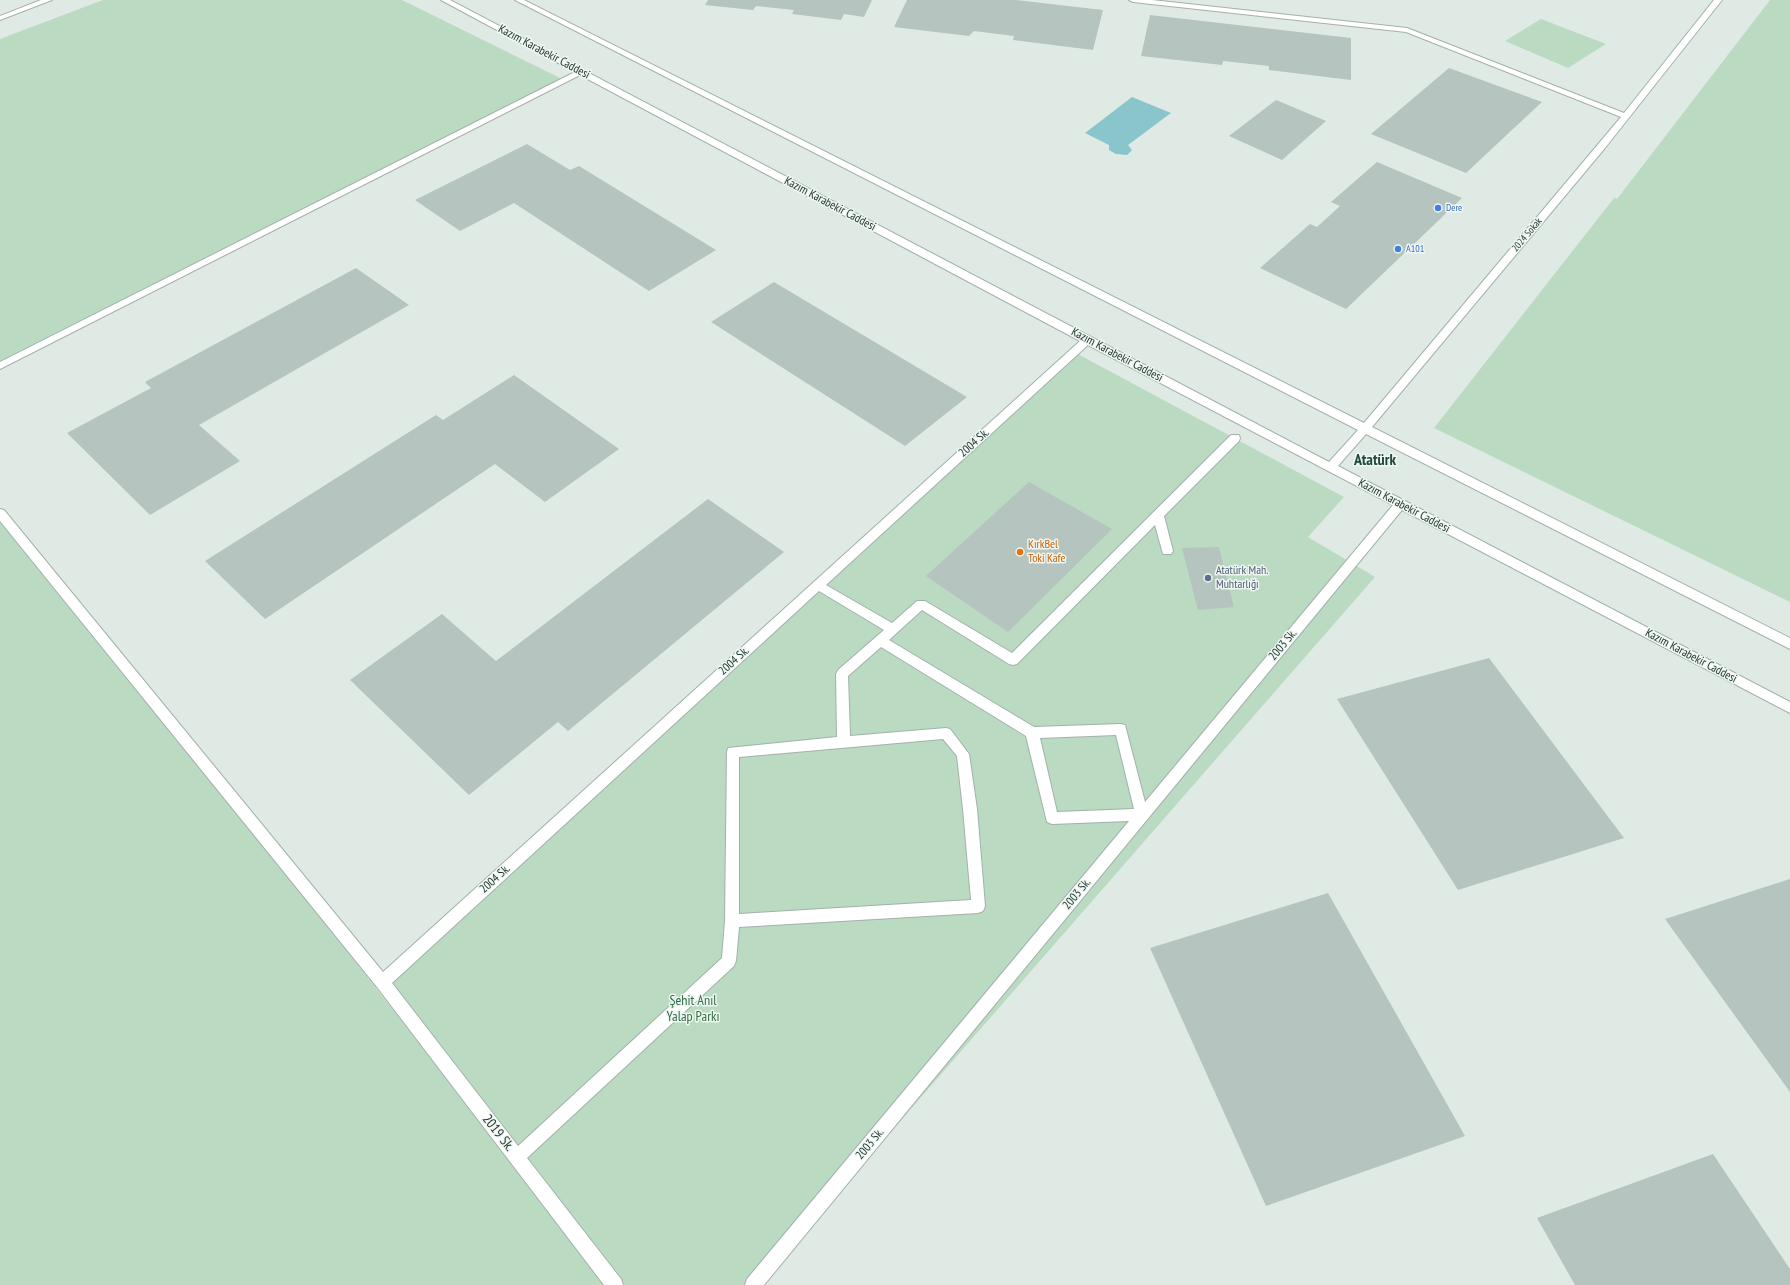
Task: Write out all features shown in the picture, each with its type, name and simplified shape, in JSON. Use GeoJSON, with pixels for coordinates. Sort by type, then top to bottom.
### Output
{"type":"FeatureCollection","features":[{"type":"Feature","properties":{"kind":"street"},"geometry":{"type":"LineString","coordinates":[[0,18],[48,0]]}},
{"type":"Feature","properties":{"kind":"street","name":"Kazım Karabekir Caddesi"},"geometry":{"type":"LineString","coordinates":[[445,0],[1087,340],[1790,708]]}},
{"type":"Feature","properties":{"kind":"street"},"geometry":{"type":"LineString","coordinates":[[519,0],[1364,430],[1790,644]]}},
{"type":"Feature","properties":{"kind":"street"},"geometry":{"type":"LineString","coordinates":[[1133,0],[1407,30],[1626,116]]}},
{"type":"Feature","properties":{"kind":"street","name":"2024 Sokak"},"geometry":{"type":"LineString","coordinates":[[1331,467],[1364,430],[1626,116],[1718,0]]}},
{"type":"Feature","properties":{"kind":"street"},"geometry":{"type":"LineString","coordinates":[[0,366],[580,72]]}},
{"type":"Feature","properties":{"kind":"street","name":"2004 Sk."},"geometry":{"type":"LineString","coordinates":[[382,982],[1087,340]]}},
{"type":"Feature","properties":{"kind":"street"},"geometry":{"type":"LineString","coordinates":[[844,742],[842,674],[921,604],[1013,660],[1235,438]]}},
{"type":"Feature","properties":{"kind":"street","name":"2003 Sk."},"geometry":{"type":"LineString","coordinates":[[753,1285],[1400,504]]}},
{"type":"Feature","properties":{"kind":"street","name":"2019 Sk."},"geometry":{"type":"LineString","coordinates":[[0,513],[382,982],[615,1285]]}},
{"type":"Feature","properties":{"kind":"street"},"geometry":{"type":"LineString","coordinates":[[1158,514],[1167,551]]}},
{"type":"Feature","properties":{"kind":"street"},"geometry":{"type":"LineString","coordinates":[[817,585],[893,629]]}},
{"type":"Feature","properties":{"kind":"street"},"geometry":{"type":"LineString","coordinates":[[879,640],[1032,733],[1121,729],[1142,815],[1052,818],[1032,733]]}},
{"type":"Feature","properties":{"kind":"street"},"geometry":{"type":"LineString","coordinates":[[517,1157],[729,961],[732,921],[733,752],[946,733],[963,754],[970,809],[978,906],[732,921]]}},
{"type":"Feature","properties":{"kind":"green space"},"geometry":{"type":"Polygon","coordinates":[[[103,0],[402,0],[564,80],[0,366],[0,39],[103,0]]]}},
{"type":"Feature","properties":{"kind":"green space"},"geometry":{"type":"Polygon","coordinates":[[[1770,0],[1790,0],[1790,602],[1434,428],[1614,198],[1617,199],[1770,0]]]}},
{"type":"Feature","properties":{"kind":"green space"},"geometry":{"type":"Polygon","coordinates":[[[1541,19],[1606,44],[1568,68],[1505,41],[1541,19]]]}},
{"type":"Feature","properties":{"kind":"green space","name":"Şehit Anıl Yalap Parkı"},"geometry":{"type":"Polygon","coordinates":[[[1074,352],[1344,497],[1308,537],[1375,577],[757,1285],[615,1285],[382,982],[1074,352]]]}},
{"type":"Feature","properties":{"kind":"green space"},"geometry":{"type":"Polygon","coordinates":[[[0,515],[612,1285],[0,1285],[0,515]]]}},
{"type":"Feature","properties":{"kind":"water"},"geometry":{"type":"Polygon","coordinates":[[[1132,97],[1171,113],[1128,145],[1132,150],[1127,155],[1116,154],[1109,150],[1109,145],[1085,133],[1132,97]]]}},
{"type":"Feature","properties":{"kind":"building"},"geometry":{"type":"Polygon","coordinates":[[[708,0],[872,0],[864,17],[844,14],[841,20],[792,14],[794,10],[756,6],[753,10],[705,5],[708,0]]]}},
{"type":"Feature","properties":{"kind":"building"},"geometry":{"type":"Polygon","coordinates":[[[907,0],[1016,0],[1103,10],[1093,50],[1013,40],[1014,36],[974,31],[969,36],[894,27],[907,0]]]}},
{"type":"Feature","properties":{"kind":"building"},"geometry":{"type":"Polygon","coordinates":[[[1150,15],[1351,38],[1351,80],[1269,70],[1269,66],[1223,61],[1222,65],[1141,56],[1150,15]]]}},
{"type":"Feature","properties":{"kind":"building"},"geometry":{"type":"Polygon","coordinates":[[[1449,68],[1542,102],[1466,173],[1371,134],[1449,68]]]}},
{"type":"Feature","properties":{"kind":"building"},"geometry":{"type":"Polygon","coordinates":[[[1276,100],[1326,121],[1282,160],[1229,136],[1276,100]]]}},
{"type":"Feature","properties":{"kind":"building"},"geometry":{"type":"Polygon","coordinates":[[[527,144],[570,170],[579,166],[716,250],[649,291],[514,203],[460,231],[415,200],[527,144]]]}},
{"type":"Feature","properties":{"kind":"building"},"geometry":{"type":"Polygon","coordinates":[[[1377,162],[1462,198],[1346,309],[1260,268],[1310,224],[1317,227],[1340,206],[1331,202],[1377,162]]]}},
{"type":"Feature","properties":{"kind":"building"},"geometry":{"type":"Polygon","coordinates":[[[356,268],[409,305],[199,425],[240,461],[150,515],[67,433],[151,388],[145,382],[356,268]]]}},
{"type":"Feature","properties":{"kind":"building"},"geometry":{"type":"Polygon","coordinates":[[[774,282],[967,397],[905,446],[711,322],[774,282]]]}},
{"type":"Feature","properties":{"kind":"building"},"geometry":{"type":"Polygon","coordinates":[[[514,375],[619,449],[545,502],[495,464],[265,619],[205,561],[436,415],[443,420],[514,375]]]}},
{"type":"Feature","properties":{"kind":"building","name":"KırkBel Toki Kafe"},"geometry":{"type":"Polygon","coordinates":[[[1029,482],[1112,529],[1008,632],[926,576],[1029,482]]]}},
{"type":"Feature","properties":{"kind":"building"},"geometry":{"type":"Polygon","coordinates":[[[708,499],[784,552],[568,731],[558,722],[469,795],[350,680],[442,614],[496,661],[708,499]]]}},
{"type":"Feature","properties":{"kind":"building","name":"Atatürk Mah. Muhtarlığı"},"geometry":{"type":"Polygon","coordinates":[[[1219,547],[1234,607],[1198,610],[1182,548],[1219,547]]]}},
{"type":"Feature","properties":{"kind":"building"},"geometry":{"type":"Polygon","coordinates":[[[1489,658],[1624,838],[1458,890],[1337,699],[1489,658]]]}},
{"type":"Feature","properties":{"kind":"building"},"geometry":{"type":"Polygon","coordinates":[[[1790,879],[1790,1092],[1665,919],[1790,879]]]}},
{"type":"Feature","properties":{"kind":"building"},"geometry":{"type":"Polygon","coordinates":[[[1328,893],[1465,1136],[1266,1206],[1150,948],[1328,893]]]}},
{"type":"Feature","properties":{"kind":"building"},"geometry":{"type":"Polygon","coordinates":[[[1713,1154],[1790,1269],[1790,1285],[1575,1285],[1537,1218],[1713,1154]]]}},
{"type":"Feature","properties":{"kind":"place","name":"Dere"},"geometry":{"type":"Point","coordinates":[1438,208]}},
{"type":"Feature","properties":{"kind":"place","name":"A101"},"geometry":{"type":"Point","coordinates":[1398,249]}},
{"type":"Feature","properties":{"kind":"place","name":"KırkBel Toki Kafe"},"geometry":{"type":"Point","coordinates":[1020,552]}},
{"type":"Feature","properties":{"kind":"place","name":"Atatürk Mah. Muhtarlığı"},"geometry":{"type":"Point","coordinates":[1208,578]}},
{"type":"Feature","properties":{"kind":"district","name":"Atatürk"},"geometry":{"type":"Point","coordinates":[1375,460]}}]}
